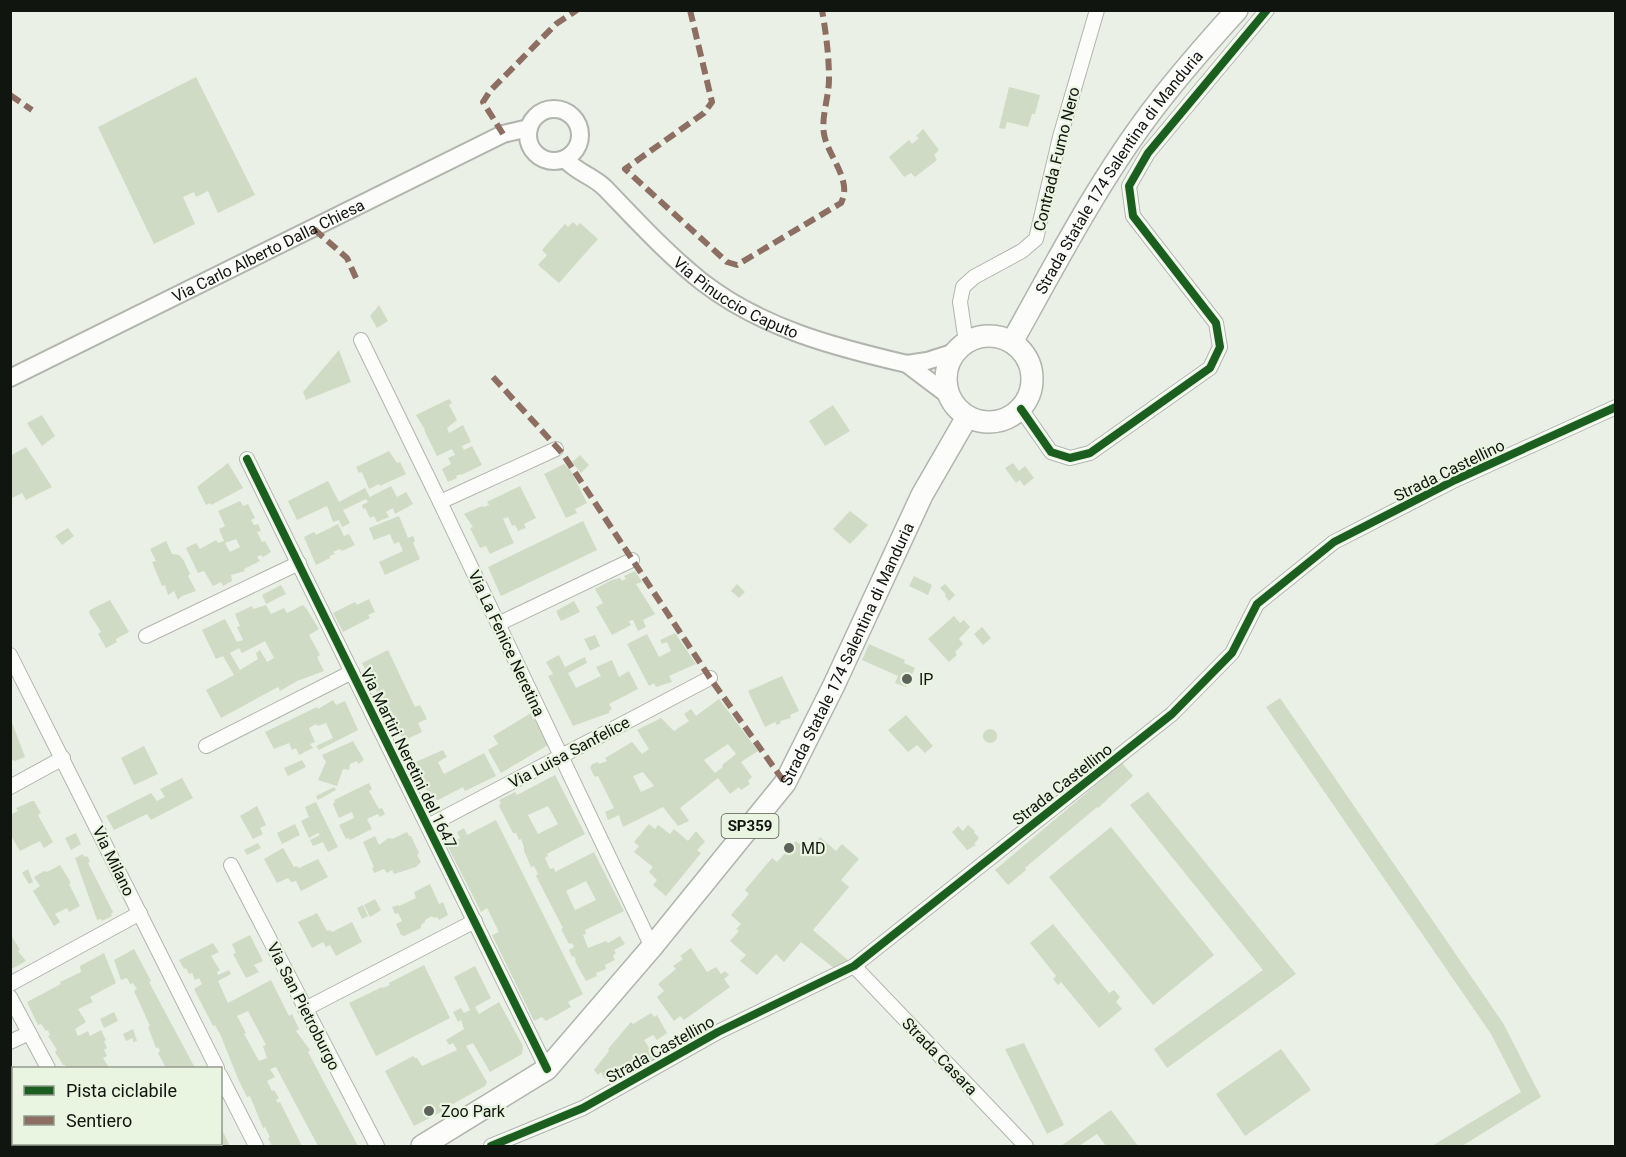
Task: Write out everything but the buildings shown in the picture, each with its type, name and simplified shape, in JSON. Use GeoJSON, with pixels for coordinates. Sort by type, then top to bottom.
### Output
{"type":"FeatureCollection","features":[{"type":"Feature","properties":{"kind":"main road","name":"Strada Statale 174 Salentina di Manduria"},"geometry":{"type":"LineString","coordinates":[[1012,342],[1082,220],[1135,136],[1211,38],[1237,10]]}},
{"type":"Feature","properties":{"kind":"main road"},"geometry":{"type":"LineString","coordinates":[[977,337],[1001,337],[1012,342],[1025,356],[1032,374],[1032,386],[1028,399],[1010,418],[996,423],[981,422],[967,417],[956,408],[948,395],[945,380],[948,365],[961,347],[977,337]]}},
{"type":"Feature","properties":{"kind":"main road","name":"Strada Statale 174 Salentina di Manduria"},"geometry":{"type":"LineString","coordinates":[[422,1146],[547,1069],[652,947],[785,783],[834,685],[922,495],[967,417]]}},
{"type":"Feature","properties":{"kind":"street","name":"Contrada Fumo Nero"},"geometry":{"type":"LineString","coordinates":[[961,347],[960,302],[963,287],[974,277],[1022,251],[1036,238],[1062,127],[1097,10]]}},
{"type":"Feature","properties":{"kind":"street"},"geometry":{"type":"LineString","coordinates":[[1021,409],[1051,452],[1070,458],[1090,453],[1210,368],[1221,347],[1216,323],[1133,216],[1129,186],[1148,153],[1267,10]]}},
{"type":"Feature","properties":{"kind":"street","name":"Via Carlo Alberto Dalla Chiesa"},"geometry":{"type":"LineString","coordinates":[[10,378],[503,134],[529,128],[532,120],[546,110],[563,111],[576,122],[580,138],[571,153]]}},
{"type":"Feature","properties":{"kind":"street"},"geometry":{"type":"LineString","coordinates":[[529,128],[530,145],[541,158],[557,161],[571,153]]}},
{"type":"Feature","properties":{"kind":"street","name":"Via Pinuccio Caputo"},"geometry":{"type":"LineString","coordinates":[[571,153],[572,166],[596,179],[668,252],[702,282],[735,304],[800,335],[841,348],[907,364]]}},
{"type":"Feature","properties":{"kind":"street","name":"Via La Fenice Neretina"},"geometry":{"type":"LineString","coordinates":[[361,340],[652,947]]}},
{"type":"Feature","properties":{"kind":"street"},"geometry":{"type":"LineString","coordinates":[[907,364],[927,361],[961,347]]}},
{"type":"Feature","properties":{"kind":"street"},"geometry":{"type":"LineString","coordinates":[[907,364],[925,375],[948,395]]}},
{"type":"Feature","properties":{"kind":"street","name":"Strada Castellino"},"geometry":{"type":"LineString","coordinates":[[491,1146],[583,1108],[718,1032],[854,966],[1172,714],[1232,653],[1257,604],[1334,542],[1455,480],[1616,407]]}},
{"type":"Feature","properties":{"kind":"street"},"geometry":{"type":"LineString","coordinates":[[440,502],[556,449]]}},
{"type":"Feature","properties":{"kind":"street","name":"Via Martiri Neretini del 1647"},"geometry":{"type":"LineString","coordinates":[[247,459],[547,1069]]}},
{"type":"Feature","properties":{"kind":"street"},"geometry":{"type":"LineString","coordinates":[[498,624],[632,560]]}},
{"type":"Feature","properties":{"kind":"street"},"geometry":{"type":"LineString","coordinates":[[146,636],[298,563]]}},
{"type":"Feature","properties":{"kind":"street","name":"Via Milano"},"geometry":{"type":"LineString","coordinates":[[10,655],[217,1067]]}},
{"type":"Feature","properties":{"kind":"street"},"geometry":{"type":"LineString","coordinates":[[206,746],[352,672]]}},
{"type":"Feature","properties":{"kind":"street","name":"Via Luisa Sanfelice"},"geometry":{"type":"LineString","coordinates":[[428,826],[710,678]]}},
{"type":"Feature","properties":{"kind":"street"},"geometry":{"type":"LineString","coordinates":[[10,787],[63,758]]}},
{"type":"Feature","properties":{"kind":"street","name":"Via San Pietroburgo"},"geometry":{"type":"LineString","coordinates":[[231,865],[377,1146]]}},
{"type":"Feature","properties":{"kind":"street"},"geometry":{"type":"LineString","coordinates":[[10,984],[140,913]]}},
{"type":"Feature","properties":{"kind":"street"},"geometry":{"type":"LineString","coordinates":[[305,1009],[475,921]]}},
{"type":"Feature","properties":{"kind":"street","name":"Strada Casara"},"geometry":{"type":"LineString","coordinates":[[854,966],[1026,1146]]}},
{"type":"Feature","properties":{"kind":"street"},"geometry":{"type":"LineString","coordinates":[[10,997],[47,1067]]}},
{"type":"Feature","properties":{"kind":"street"},"geometry":{"type":"LineString","coordinates":[[10,1042],[30,1033]]}},
{"type":"Feature","properties":{"kind":"street"},"geometry":{"type":"LineString","coordinates":[[222,1079],[256,1146]]}},
{"type":"Feature","properties":{"kind":"marked path"},"geometry":{"type":"LineString","coordinates":[[503,134],[483,102],[490,91],[556,24],[577,10]]}},
{"type":"Feature","properties":{"kind":"marked path"},"geometry":{"type":"LineString","coordinates":[[690,10],[712,102],[704,113],[625,169],[727,262],[737,265],[841,203],[844,194],[842,177],[824,134],[829,70],[822,10]]}},
{"type":"Feature","properties":{"kind":"marked path"},"geometry":{"type":"LineString","coordinates":[[10,95],[32,110]]}},
{"type":"Feature","properties":{"kind":"marked path"},"geometry":{"type":"LineString","coordinates":[[314,229],[347,258],[356,278]]}},
{"type":"Feature","properties":{"kind":"marked path"},"geometry":{"type":"LineString","coordinates":[[493,377],[563,454],[710,678],[785,783]]}},
{"type":"Feature","properties":{"kind":"cycle path"},"geometry":{"type":"LineString","coordinates":[[1021,409],[1051,452],[1070,458],[1090,453],[1210,368],[1220,347],[1216,323],[1133,216],[1129,186],[1148,153],[1267,10]]}},
{"type":"Feature","properties":{"kind":"cycle path"},"geometry":{"type":"LineString","coordinates":[[491,1146],[583,1108],[718,1032],[854,966],[1172,714],[1232,653],[1257,604],[1334,542],[1455,480],[1616,407]]}},
{"type":"Feature","properties":{"kind":"cycle path"},"geometry":{"type":"LineString","coordinates":[[247,459],[547,1069]]}},
{"type":"Feature","properties":{"kind":"place","name":"IP"},"geometry":{"type":"Point","coordinates":[907,679]}},
{"type":"Feature","properties":{"kind":"place","name":"MD"},"geometry":{"type":"Point","coordinates":[789,848]}},
{"type":"Feature","properties":{"kind":"place","name":"Zoo Park"},"geometry":{"type":"Point","coordinates":[429,1111]}}]}
